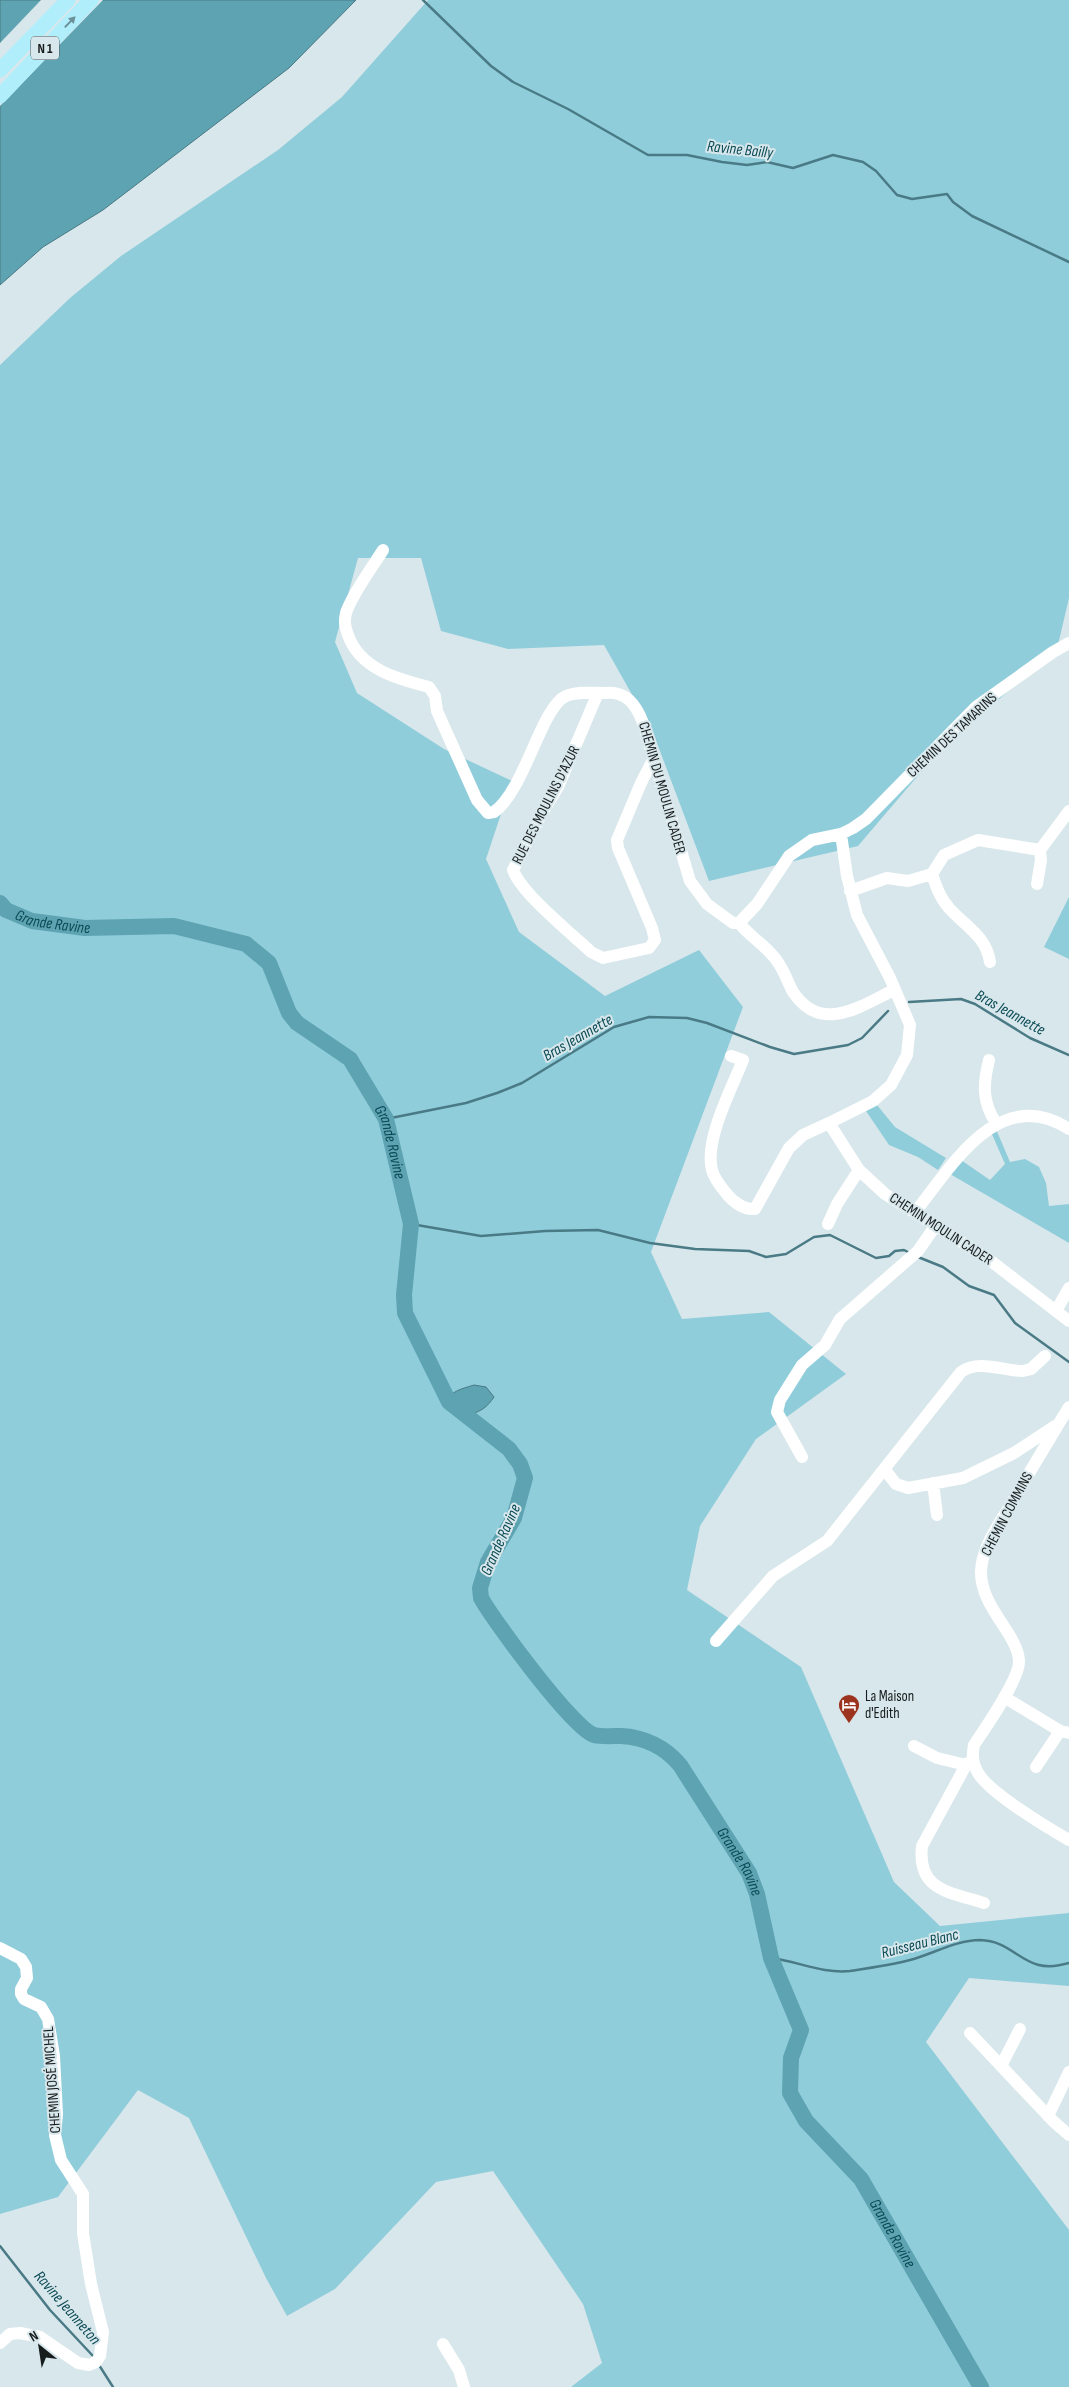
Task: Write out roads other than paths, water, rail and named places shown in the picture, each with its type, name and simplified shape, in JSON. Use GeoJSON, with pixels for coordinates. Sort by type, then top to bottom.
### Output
{"type":"FeatureCollection","features":[{"type":"Feature","properties":{"kind":"main road","name":"N 1"},"geometry":{"type":"LineString","coordinates":[[0,70],[68,0]]}},
{"type":"Feature","properties":{"kind":"main road","name":"N 1"},"geometry":{"type":"LineString","coordinates":[[0,96],[91,0]]}},
{"type":"Feature","properties":{"kind":"street","name":"CHEMIN DU MOULIN CADER"},"geometry":{"type":"LineString","coordinates":[[383,550],[347,610],[344,623],[349,638],[356,652],[370,665],[405,682],[429,687],[435,696],[437,711],[477,800],[488,813],[494,812],[507,800],[530,758],[554,705],[568,695],[618,693],[632,702],[640,716],[690,882],[707,904],[733,923],[739,923]]}},
{"type":"Feature","properties":{"kind":"street","name":"CHEMIN DES TAMARINS"},"geometry":{"type":"LineString","coordinates":[[739,923],[757,904],[789,856],[812,840],[841,834],[866,819],[976,708],[1053,652],[1069,643]]}},
{"type":"Feature","properties":{"kind":"street","name":"RUE DES MOULINS D'AZUR"},"geometry":{"type":"LineString","coordinates":[[598,693],[558,787],[541,815],[513,870],[516,878],[539,903],[591,952],[603,958],[648,948],[655,940],[652,928],[618,848],[617,840],[641,783],[654,760]]}},
{"type":"Feature","properties":{"kind":"street"},"geometry":{"type":"LineString","coordinates":[[1037,884],[1041,860],[1040,850],[1069,812]]}},
{"type":"Feature","properties":{"kind":"street"},"geometry":{"type":"LineString","coordinates":[[731,1056],[743,1060],[711,1148],[712,1170],[721,1187],[730,1198],[747,1210],[755,1209],[789,1148],[803,1135],[873,1101],[891,1085],[899,1073],[907,1055],[910,1025],[890,978],[857,915],[850,891],[841,834]]}},
{"type":"Feature","properties":{"kind":"street"},"geometry":{"type":"LineString","coordinates":[[850,891],[887,878],[908,881],[932,874],[944,855],[978,840],[1040,850]]}},
{"type":"Feature","properties":{"kind":"street"},"geometry":{"type":"LineString","coordinates":[[932,874],[938,892],[948,907],[986,944],[990,962]]}},
{"type":"Feature","properties":{"kind":"street"},"geometry":{"type":"LineString","coordinates":[[739,923],[779,964],[794,993],[805,1006],[818,1014],[835,1015],[849,1011],[894,990]]}},
{"type":"Feature","properties":{"kind":"street"},"geometry":{"type":"LineString","coordinates":[[988,1060],[985,1077],[985,1102],[996,1123]]}},
{"type":"Feature","properties":{"kind":"street"},"geometry":{"type":"LineString","coordinates":[[916,1212],[962,1154],[996,1123],[1026,1115],[1042,1116],[1069,1129]]}},
{"type":"Feature","properties":{"kind":"street","name":"CHEMIN MOULIN CADER"},"geometry":{"type":"LineString","coordinates":[[829,1123],[859,1170],[885,1194],[987,1258],[1069,1321]]}},
{"type":"Feature","properties":{"kind":"street"},"geometry":{"type":"LineString","coordinates":[[828,1224],[837,1204],[859,1170]]}},
{"type":"Feature","properties":{"kind":"street"},"geometry":{"type":"LineString","coordinates":[[802,1457],[777,1412],[780,1400],[802,1365],[826,1344],[840,1319],[918,1251],[936,1225]]}},
{"type":"Feature","properties":{"kind":"street"},"geometry":{"type":"LineString","coordinates":[[1056,1311],[1069,1288]]}},
{"type":"Feature","properties":{"kind":"street"},"geometry":{"type":"LineString","coordinates":[[716,1641],[773,1576],[827,1541],[967,1368],[978,1366],[1024,1372],[1045,1356]]}},
{"type":"Feature","properties":{"kind":"street","name":"CHEMIN COMMINS"},"geometry":{"type":"LineString","coordinates":[[984,1903],[933,1885],[924,1874],[921,1864],[922,1846],[969,1762],[974,1745],[1011,1684],[1020,1662],[1015,1647],[990,1605],[982,1586],[982,1560],[991,1538],[1069,1407]]}},
{"type":"Feature","properties":{"kind":"street"},"geometry":{"type":"LineString","coordinates":[[885,1470],[896,1484],[901,1487],[933,1483],[973,1474],[1014,1453],[1059,1423]]}},
{"type":"Feature","properties":{"kind":"street"},"geometry":{"type":"LineString","coordinates":[[933,1483],[937,1515]]}},
{"type":"Feature","properties":{"kind":"street"},"geometry":{"type":"LineString","coordinates":[[1004,1697],[1065,1732],[1036,1767]]}},
{"type":"Feature","properties":{"kind":"street"},"geometry":{"type":"LineString","coordinates":[[914,1746],[937,1758],[969,1762],[977,1773],[998,1793],[1069,1840]]}},
{"type":"Feature","properties":{"kind":"street","name":"CHEMIN JOSÉ MICHEL"},"geometry":{"type":"LineString","coordinates":[[0,1948],[21,1959],[26,1967],[27,1978],[21,1989],[21,1994],[24,1999],[41,2007],[48,2019],[54,2056],[57,2114],[55,2135],[61,2160],[83,2194],[83,2233],[91,2284],[102,2332],[100,2356],[96,2362],[89,2365],[78,2362],[40,2337],[10,2334],[0,2343]]}},
{"type":"Feature","properties":{"kind":"street"},"geometry":{"type":"LineString","coordinates":[[1001,2066],[1020,2029]]}},
{"type":"Feature","properties":{"kind":"street"},"geometry":{"type":"LineString","coordinates":[[970,2033],[1048,2116],[1069,2135]]}},
{"type":"Feature","properties":{"kind":"street"},"geometry":{"type":"LineString","coordinates":[[1048,2116],[1069,2072]]}},
{"type":"Feature","properties":{"kind":"street"},"geometry":{"type":"LineString","coordinates":[[443,2344],[459,2370],[464,2387]]}},
{"type":"Feature","properties":{"kind":"waterway","name":"Ravine Bailly"},"geometry":{"type":"LineString","coordinates":[[423,0],[491,66],[513,82],[568,109],[648,155],[687,155],[747,165],[767,162],[793,168],[833,155],[863,162],[876,171],[897,195],[912,199],[947,194],[953,202],[972,216],[1069,262]]}},
{"type":"Feature","properties":{"kind":"waterway","name":"Grande Ravine"},"geometry":{"type":"LineString","coordinates":[[0,903],[6,910],[32,921],[85,928],[174,926],[246,944],[269,963],[289,1013],[297,1023],[350,1059],[386,1119],[411,1224],[404,1295],[405,1313],[449,1402],[509,1449],[520,1464],[525,1478],[514,1518],[488,1562],[480,1588],[481,1598],[534,1673],[584,1729],[594,1735],[638,1738],[661,1748],[680,1765],[749,1873],[757,1894],[771,1958],[801,2030],[791,2058],[790,2093],[806,2121],[861,2179],[981,2387]]}},
{"type":"Feature","properties":{"kind":"waterway","name":"Bras Jeannette"},"geometry":{"type":"LineString","coordinates":[[909,1002],[961,999],[975,1004],[1030,1038],[1069,1055]]}},
{"type":"Feature","properties":{"kind":"waterway","name":"Bras Jeannette"},"geometry":{"type":"LineString","coordinates":[[386,1119],[466,1103],[497,1093],[522,1083],[614,1027],[649,1017],[687,1018],[707,1023],[794,1054],[848,1045],[862,1038],[888,1011]]}},
{"type":"Feature","properties":{"kind":"waterway"},"geometry":{"type":"LineString","coordinates":[[411,1224],[481,1236],[545,1231],[598,1230],[650,1243],[695,1249],[749,1251],[766,1257],[786,1254],[814,1237],[830,1235],[876,1258],[889,1256],[895,1251],[904,1250],[910,1253]]}},
{"type":"Feature","properties":{"kind":"waterway"},"geometry":{"type":"LineString","coordinates":[[918,1257],[943,1267],[969,1286],[994,1295],[1015,1323],[1069,1362]]}},
{"type":"Feature","properties":{"kind":"waterway","name":"Ruisseau Blanc"},"geometry":{"type":"LineString","coordinates":[[771,1958],[830,1971],[850,1971],[903,1962],[962,1942],[980,1940],[1003,1946],[1031,1962],[1041,1965],[1054,1966],[1069,1963]]}},
{"type":"Feature","properties":{"kind":"waterway","name":"Ravine Jeanneton"},"geometry":{"type":"LineString","coordinates":[[0,2246],[50,2310],[93,2356]]}},
{"type":"Feature","properties":{"kind":"waterway","name":"Ravine Jeanneton"},"geometry":{"type":"LineString","coordinates":[[99,2365],[113,2387]]}},
{"type":"Feature","properties":{"kind":"place","name":"La Maison d'Edith"},"geometry":{"type":"Point","coordinates":[849,1724]}}]}
